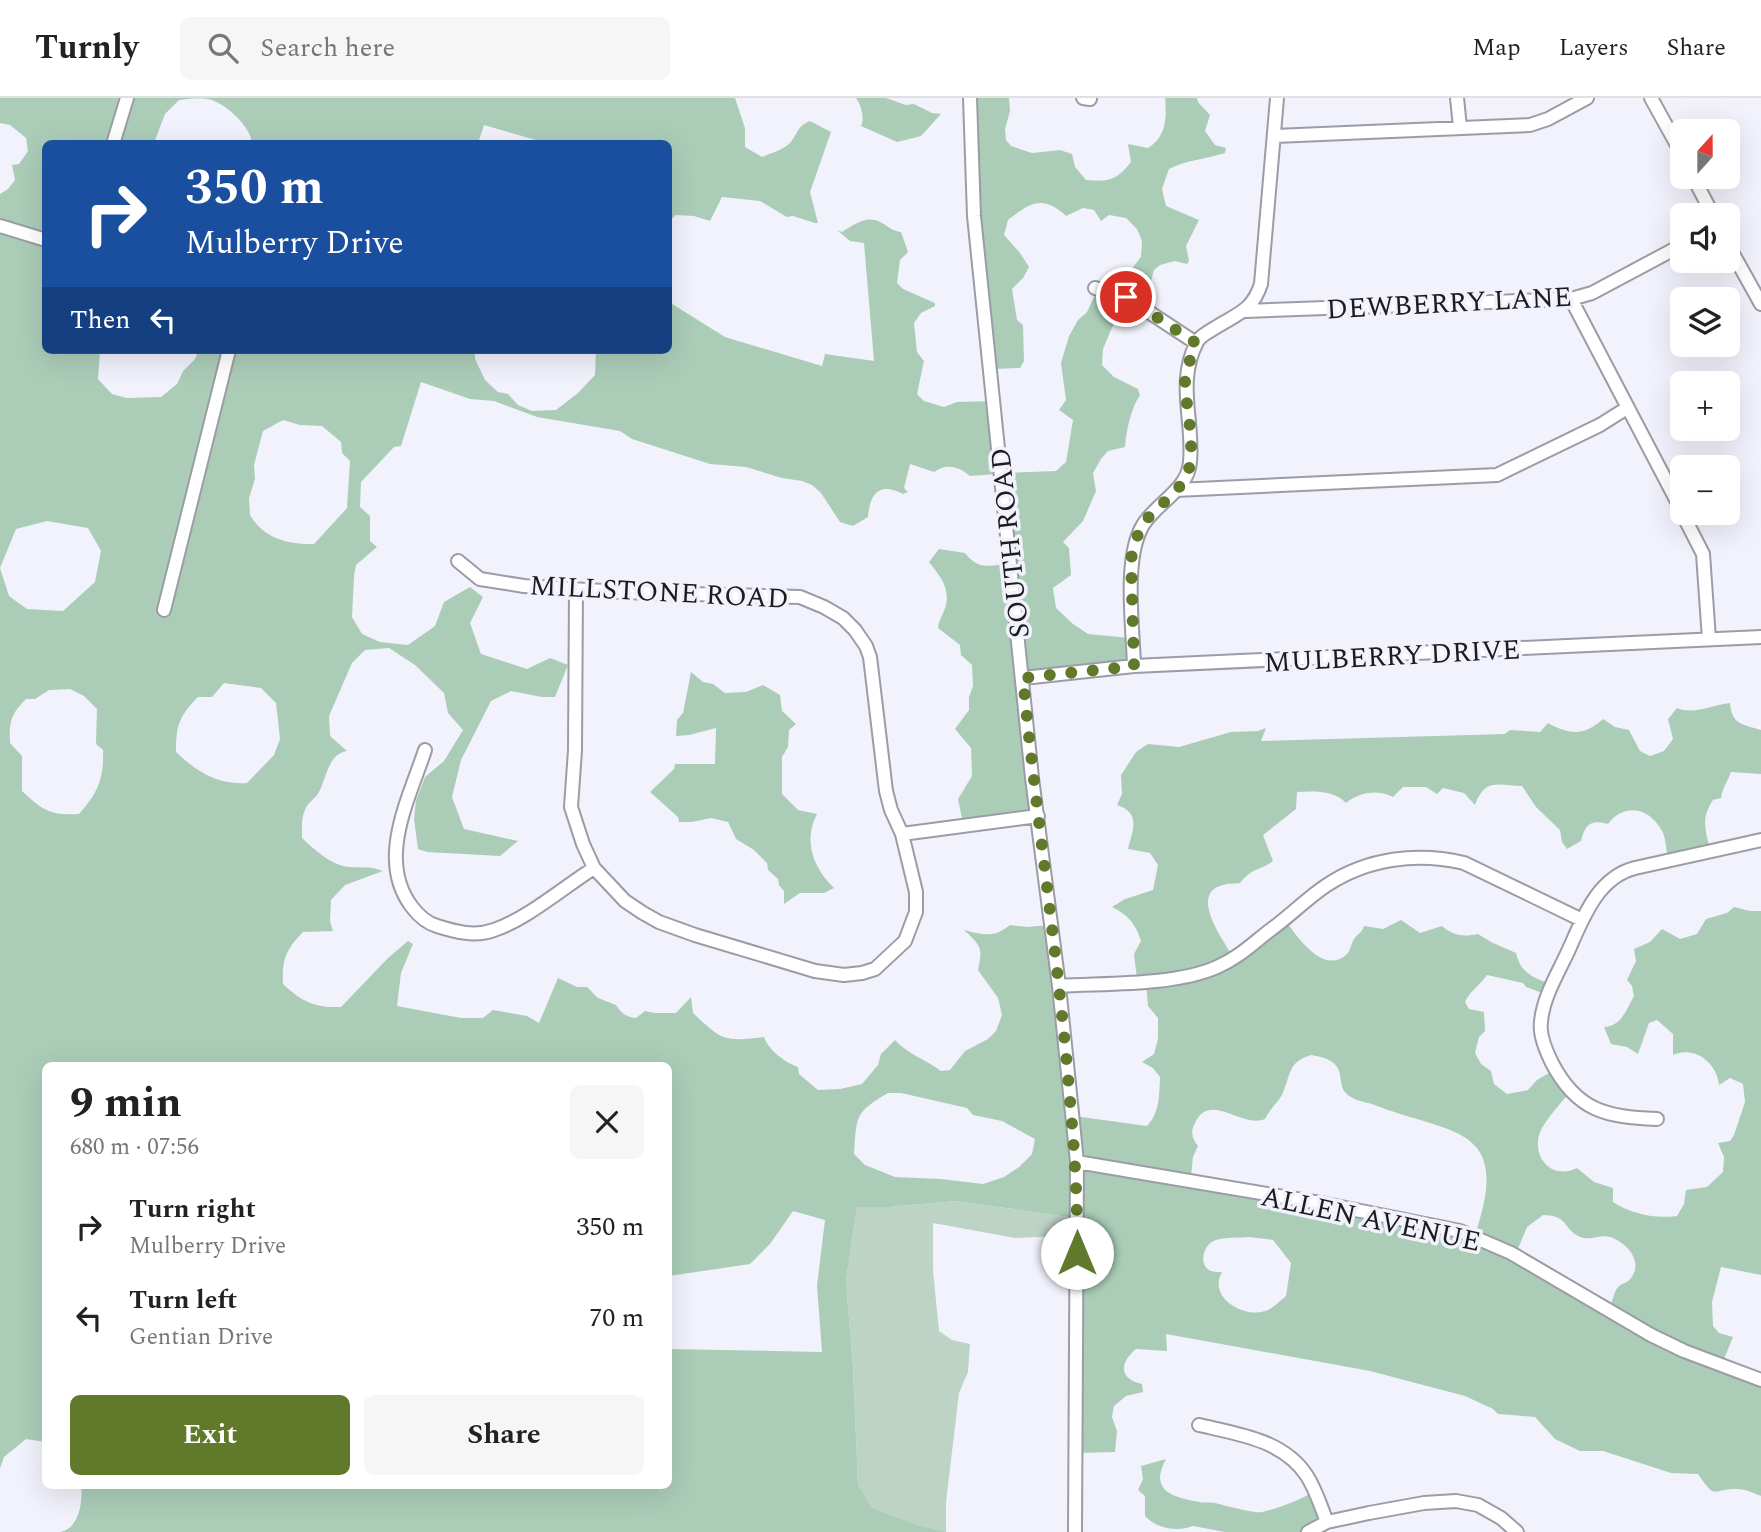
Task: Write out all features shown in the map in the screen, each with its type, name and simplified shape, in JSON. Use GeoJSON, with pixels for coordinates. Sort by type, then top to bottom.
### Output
{"type":"FeatureCollection","features":[{"type":"Feature","properties":{"kind":"street"},"geometry":{"type":"LineString","coordinates":[[114,140],[127,98]]}},
{"type":"Feature","properties":{"kind":"street","name":"SOUTH ROAD"},"geometry":{"type":"LineString","coordinates":[[970,98],[974,216],[1077,1162],[1075,1532]]}},
{"type":"Feature","properties":{"kind":"street"},"geometry":{"type":"LineString","coordinates":[[1083,98],[1090,99]]}},
{"type":"Feature","properties":{"kind":"street"},"geometry":{"type":"LineString","coordinates":[[1134,666],[1131,559],[1144,524],[1186,477],[1190,464],[1185,382],[1187,369],[1200,337],[1245,311],[1256,299],[1261,284],[1277,98]]}},
{"type":"Feature","properties":{"kind":"street"},"geometry":{"type":"LineString","coordinates":[[1457,98],[1460,127]]}},
{"type":"Feature","properties":{"kind":"street"},"geometry":{"type":"LineString","coordinates":[[1275,136],[1530,125],[1548,119],[1587,98]]}},
{"type":"Feature","properties":{"kind":"street"},"geometry":{"type":"LineString","coordinates":[[1651,98],[1670,132]]}},
{"type":"Feature","properties":{"kind":"street"},"geometry":{"type":"LineString","coordinates":[[0,226],[42,239]]}},
{"type":"Feature","properties":{"kind":"street","name":"DEWBERRY LANE"},"geometry":{"type":"LineString","coordinates":[[1245,311],[1571,299],[1592,293],[1670,251]]}},
{"type":"Feature","properties":{"kind":"street"},"geometry":{"type":"LineString","coordinates":[[1740,266],[1761,304]]}},
{"type":"Feature","properties":{"kind":"street"},"geometry":{"type":"LineString","coordinates":[[1095,288],[1126,297],[1196,343]]}},
{"type":"Feature","properties":{"kind":"street"},"geometry":{"type":"LineString","coordinates":[[1571,299],[1670,489]]}},
{"type":"Feature","properties":{"kind":"street"},"geometry":{"type":"LineString","coordinates":[[164,610],[228,354]]}},
{"type":"Feature","properties":{"kind":"street"},"geometry":{"type":"LineString","coordinates":[[1176,490],[1497,475],[1600,425],[1627,408]]}},
{"type":"Feature","properties":{"kind":"street"},"geometry":{"type":"LineString","coordinates":[[1688,525],[1703,554],[1709,639]]}},
{"type":"Feature","properties":{"kind":"street","name":"MILLSTONE ROAD"},"geometry":{"type":"LineString","coordinates":[[458,561],[480,579],[524,586],[800,597],[843,618],[855,630],[870,657],[886,791],[902,834],[916,892],[913,924],[905,941],[876,969],[844,975],[815,971],[659,922],[625,901],[594,868]]}},
{"type":"Feature","properties":{"kind":"street"},"geometry":{"type":"LineString","coordinates":[[425,750],[395,845],[394,866],[406,899],[416,912],[431,924],[452,931],[475,934],[492,931],[511,923],[594,868],[571,807],[575,750],[576,589]]}},
{"type":"Feature","properties":{"kind":"street","name":"MULBERRY DRIVE"},"geometry":{"type":"LineString","coordinates":[[1023,678],[1134,666],[1761,637]]}},
{"type":"Feature","properties":{"kind":"street"},"geometry":{"type":"LineString","coordinates":[[902,834],[1038,816]]}},
{"type":"Feature","properties":{"kind":"street"},"geometry":{"type":"LineString","coordinates":[[1657,1119],[1626,1118],[1591,1108],[1571,1093],[1548,1056],[1542,1033],[1542,1016],[1582,920],[1599,892],[1613,877],[1623,871],[1761,839]]}},
{"type":"Feature","properties":{"kind":"street"},"geometry":{"type":"LineString","coordinates":[[1059,986],[1174,979],[1213,969],[1246,952],[1328,884],[1377,863],[1410,857],[1445,858],[1464,863],[1582,920]]}},
{"type":"Feature","properties":{"kind":"street","name":"ALLEN AVENUE"},"geometry":{"type":"LineString","coordinates":[[1077,1162],[1326,1204],[1460,1231],[1511,1253],[1639,1328],[1684,1351],[1761,1380]]}},
{"type":"Feature","properties":{"kind":"street"},"geometry":{"type":"LineString","coordinates":[[1199,1425],[1255,1439],[1283,1451],[1308,1478],[1327,1522]]}},
{"type":"Feature","properties":{"kind":"street"},"geometry":{"type":"LineString","coordinates":[[1308,1532],[1327,1522],[1424,1503],[1456,1501],[1478,1505],[1517,1532]]}},
{"type":"Feature","properties":{"kind":"green space"},"geometry":{"type":"Polygon","coordinates":[[[0,98],[735,98],[745,128],[745,147],[762,157],[787,145],[800,128],[810,121],[831,132],[810,192],[818,223],[793,216],[787,217],[760,201],[722,197],[710,221],[694,216],[676,215],[672,218],[672,140],[536,140],[484,125],[479,140],[251,140],[242,123],[221,104],[207,99],[193,99],[179,100],[165,114],[155,140],[42,140],[42,354],[100,354],[98,379],[112,394],[127,398],[161,397],[177,384],[183,371],[197,354],[475,354],[485,380],[498,392],[508,394],[518,405],[532,411],[556,410],[595,375],[596,354],[672,354],[672,304],[725,337],[822,366],[825,354],[874,361],[864,243],[850,241],[837,230],[842,232],[860,222],[875,220],[901,232],[908,252],[900,260],[897,283],[903,289],[935,303],[935,306],[921,313],[914,323],[917,352],[924,361],[917,394],[924,401],[944,407],[957,402],[994,401],[996,474],[970,476],[957,468],[948,467],[934,472],[910,464],[904,488],[908,492],[903,494],[882,489],[871,501],[868,517],[853,526],[840,522],[821,493],[802,481],[746,467],[710,464],[632,439],[620,431],[537,417],[494,401],[470,399],[421,382],[401,446],[394,447],[361,482],[360,507],[370,516],[370,541],[377,547],[356,565],[352,617],[362,634],[380,642],[408,645],[435,626],[444,602],[470,587],[483,597],[470,623],[481,654],[527,669],[550,658],[568,665],[555,697],[511,691],[491,701],[461,760],[452,797],[464,829],[518,841],[500,856],[427,852],[418,849],[414,819],[416,800],[425,777],[444,761],[463,730],[448,713],[444,693],[415,665],[389,648],[365,650],[352,663],[329,716],[330,736],[347,751],[332,761],[319,792],[306,807],[302,820],[302,838],[324,857],[337,864],[383,871],[345,885],[331,900],[330,921],[333,931],[303,932],[289,950],[284,961],[283,984],[309,1003],[341,1007],[408,941],[413,944],[401,973],[397,1006],[461,1018],[483,1018],[493,1010],[527,1016],[539,1023],[558,978],[577,987],[587,987],[598,998],[616,1005],[627,1016],[636,1018],[645,1011],[676,1013],[691,997],[693,1013],[717,1034],[731,1039],[764,1037],[773,1051],[798,1067],[799,1074],[818,1090],[840,1089],[862,1084],[878,1065],[881,1054],[895,1040],[941,1071],[950,1070],[965,1051],[988,1039],[996,1031],[1002,1015],[998,998],[978,970],[979,947],[964,930],[988,934],[999,932],[1010,925],[1050,925],[1074,1116],[1147,1126],[1157,1109],[1160,1077],[1153,1068],[1142,1062],[1154,1054],[1158,1039],[1158,1018],[1148,1006],[1146,980],[1137,979],[1134,954],[1141,941],[1139,935],[1131,921],[1112,907],[1125,899],[1153,890],[1158,865],[1150,853],[1128,849],[1133,828],[1132,817],[1125,808],[1117,805],[1122,794],[1121,775],[1136,752],[1148,744],[1179,747],[1231,732],[1266,728],[1261,741],[1505,734],[1510,730],[1540,732],[1548,723],[1562,730],[1576,732],[1589,729],[1603,719],[1615,727],[1629,730],[1640,751],[1650,756],[1664,751],[1673,739],[1668,719],[1677,708],[1696,710],[1730,703],[1736,720],[1761,730],[1761,774],[1731,772],[1721,798],[1713,800],[1705,818],[1710,849],[1668,858],[1663,834],[1657,823],[1643,813],[1629,811],[1614,817],[1608,824],[1590,824],[1581,841],[1567,849],[1562,842],[1560,830],[1536,807],[1522,786],[1499,784],[1488,787],[1483,790],[1475,805],[1464,793],[1443,788],[1437,794],[1426,787],[1403,787],[1393,797],[1369,793],[1346,803],[1330,794],[1297,792],[1296,809],[1263,835],[1273,861],[1252,872],[1240,883],[1225,884],[1213,890],[1208,907],[1233,957],[1286,921],[1312,952],[1329,960],[1338,960],[1347,954],[1364,926],[1383,929],[1401,920],[1420,933],[1442,926],[1459,935],[1478,934],[1516,953],[1525,970],[1552,985],[1548,995],[1526,987],[1523,983],[1487,975],[1472,991],[1465,1002],[1469,1009],[1484,1012],[1485,1031],[1479,1037],[1475,1053],[1481,1064],[1491,1071],[1494,1084],[1507,1094],[1528,1090],[1537,1080],[1554,1070],[1569,1093],[1542,1128],[1538,1146],[1544,1162],[1557,1171],[1577,1168],[1594,1182],[1613,1188],[1613,1202],[1636,1212],[1660,1217],[1677,1216],[1684,1204],[1686,1190],[1707,1187],[1723,1172],[1724,1157],[1718,1143],[1730,1141],[1734,1135],[1745,1102],[1743,1084],[1730,1078],[1719,1085],[1714,1070],[1697,1054],[1689,1052],[1673,1055],[1673,1034],[1657,1020],[1649,1023],[1638,1054],[1627,1047],[1611,1044],[1604,1027],[1619,1020],[1634,996],[1632,986],[1627,980],[1636,961],[1634,949],[1650,942],[1662,929],[1680,939],[1697,934],[1706,919],[1727,913],[1734,907],[1761,911],[1761,1275],[1721,1267],[1712,1302],[1713,1326],[1719,1333],[1733,1337],[1722,1364],[1761,1378],[1761,1496],[1741,1489],[1715,1492],[1698,1474],[1671,1473],[1603,1451],[1580,1451],[1555,1439],[1535,1417],[1498,1414],[1465,1396],[1370,1371],[1166,1334],[1167,1351],[1136,1349],[1127,1359],[1125,1374],[1134,1382],[1142,1384],[1143,1392],[1126,1396],[1114,1406],[1112,1417],[1117,1431],[1115,1452],[1077,1453],[1075,1218],[956,1201],[857,1207],[846,1281],[858,1485],[872,1508],[918,1525],[947,1532],[60,1532],[72,1526],[76,1520],[81,1489],[672,1489],[672,1349],[822,1352],[817,1286],[825,1220],[793,1211],[770,1244],[750,1264],[672,1276],[672,1062],[42,1062],[42,1442],[26,1439],[4,1457],[0,1468],[0,568],[0,194],[15,180],[12,165],[19,164],[28,151],[26,138],[10,125],[0,123],[0,98]],[[283,420],[263,431],[254,465],[255,479],[249,498],[250,515],[269,535],[295,543],[314,544],[347,508],[350,461],[342,453],[341,442],[322,426],[300,425],[283,420]],[[47,521],[16,529],[0,568],[9,596],[27,609],[63,611],[95,582],[101,551],[88,528],[47,521]],[[224,683],[212,697],[198,697],[187,710],[180,722],[176,752],[209,776],[227,782],[247,783],[274,755],[280,739],[276,703],[261,688],[224,683]],[[70,689],[49,690],[35,699],[26,699],[17,709],[11,724],[10,743],[22,756],[22,791],[35,803],[54,813],[79,814],[95,792],[102,769],[103,750],[96,744],[97,709],[84,696],[70,689]],[[1311,1055],[1294,1066],[1282,1095],[1265,1119],[1256,1121],[1217,1110],[1208,1110],[1200,1115],[1192,1131],[1198,1146],[1193,1157],[1191,1177],[1475,1234],[1485,1198],[1486,1171],[1480,1152],[1467,1139],[1448,1129],[1353,1098],[1345,1092],[1338,1068],[1333,1063],[1311,1055]],[[888,1093],[863,1111],[857,1123],[854,1154],[865,1165],[895,1177],[983,1184],[1004,1177],[1032,1154],[1035,1139],[1002,1121],[973,1115],[967,1108],[901,1093],[888,1093]],[[1543,1215],[1527,1227],[1517,1251],[1610,1308],[1617,1289],[1630,1280],[1634,1272],[1631,1253],[1622,1243],[1610,1237],[1582,1238],[1557,1217],[1543,1215]],[[1250,1237],[1216,1240],[1208,1245],[1203,1259],[1211,1271],[1222,1272],[1219,1282],[1224,1298],[1240,1309],[1259,1312],[1268,1310],[1286,1296],[1291,1263],[1273,1240],[1250,1237]]]}},
{"type":"Feature","properties":{"kind":"green space"},"geometry":{"type":"Polygon","coordinates":[[[856,98],[886,98],[941,114],[921,136],[897,142],[861,126],[862,112],[856,98]]]}},
{"type":"Feature","properties":{"kind":"green space"},"geometry":{"type":"Polygon","coordinates":[[[971,98],[1009,98],[1010,111],[1005,129],[1006,140],[1011,146],[1032,153],[1060,150],[1072,154],[1075,167],[1086,180],[1107,180],[1121,173],[1131,162],[1128,144],[1148,148],[1154,144],[1164,126],[1165,98],[1197,98],[1210,115],[1205,131],[1215,145],[1226,148],[1225,153],[1169,169],[1162,189],[1166,206],[1199,220],[1186,246],[1189,261],[1187,264],[1175,261],[1160,265],[1154,270],[1149,288],[1137,307],[1139,310],[1114,323],[1103,349],[1102,365],[1114,377],[1138,389],[1140,395],[1134,406],[1125,447],[1108,451],[1101,459],[1093,473],[1096,491],[1083,521],[1063,542],[1069,548],[1071,575],[1053,588],[1056,608],[1088,634],[1130,638],[1133,661],[1024,677],[1039,812],[963,823],[958,799],[972,776],[971,748],[955,729],[969,710],[969,697],[973,686],[972,665],[961,655],[960,645],[938,628],[947,599],[943,582],[929,562],[939,549],[965,553],[980,565],[1011,564],[1005,473],[1056,471],[1066,462],[1073,420],[1059,410],[1066,400],[1061,363],[1069,336],[1078,320],[1087,312],[1097,291],[1117,295],[1123,272],[1130,271],[1141,257],[1142,241],[1137,229],[1126,218],[1109,215],[1101,221],[1094,210],[1083,208],[1066,216],[1050,205],[1036,203],[1008,220],[1004,235],[1029,267],[1012,289],[1017,320],[1023,325],[1024,361],[1020,368],[993,369],[971,98]]]}},
{"type":"Feature","properties":{"kind":"green space"},"geometry":{"type":"Polygon","coordinates":[[[691,672],[703,682],[713,684],[725,693],[746,692],[763,685],[780,695],[782,711],[796,724],[789,730],[788,747],[782,757],[782,794],[798,810],[817,814],[811,834],[812,853],[821,872],[834,888],[824,893],[800,893],[784,904],[784,891],[778,879],[754,850],[736,839],[728,822],[711,818],[679,822],[678,817],[650,792],[674,769],[675,764],[715,764],[716,728],[676,736],[677,720],[683,713],[691,672]]]}},
{"type":"Feature","properties":{"kind":"green space"},"geometry":{"type":"Polygon","coordinates":[[[956,1201],[1076,1218],[1078,1235],[1015,1238],[933,1223],[933,1270],[939,1331],[952,1340],[970,1344],[968,1372],[959,1393],[946,1502],[946,1532],[871,1508],[858,1485],[846,1281],[857,1207],[956,1201]]]}},
{"type":"Feature","properties":{"kind":"green space"},"geometry":{"type":"Polygon","coordinates":[[[1166,1459],[1160,1479],[1166,1491],[1172,1495],[1262,1512],[1308,1495],[1322,1524],[1307,1532],[1225,1532],[1193,1526],[1174,1529],[1162,1526],[1145,1516],[1145,1496],[1138,1490],[1143,1479],[1141,1466],[1166,1459]]]}},
{"type":"Feature","properties":{"kind":"route"},"geometry":{"type":"LineString","coordinates":[[1077,1253],[1076,1154],[1059,986],[1032,778],[1023,678],[1134,666],[1131,559],[1135,544],[1144,524],[1186,477],[1190,464],[1185,382],[1196,343],[1126,297]]}}]}
